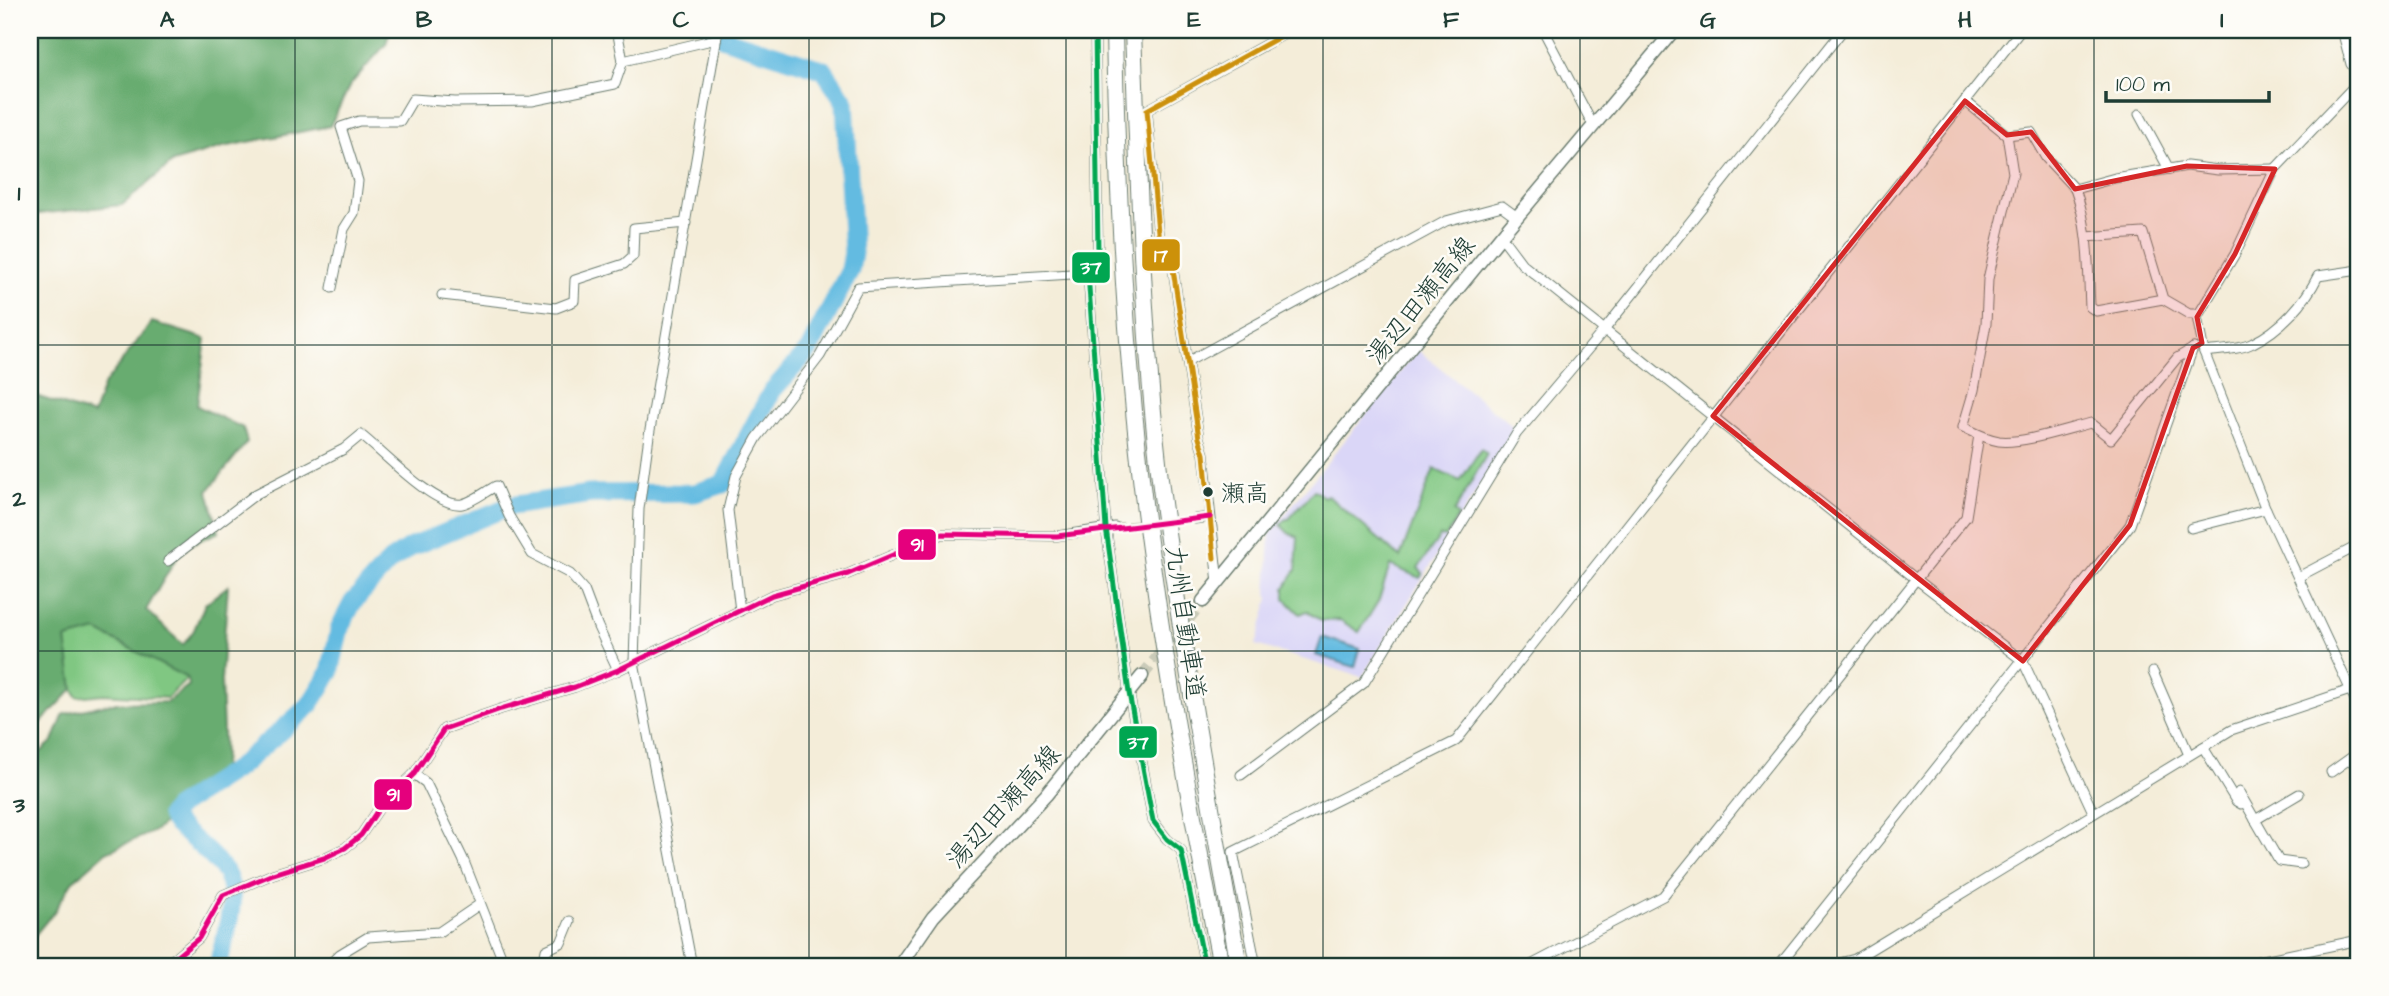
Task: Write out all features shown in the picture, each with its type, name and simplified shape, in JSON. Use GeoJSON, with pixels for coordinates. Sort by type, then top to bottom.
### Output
{"type":"FeatureCollection","features":[{"type":"Feature","properties":{"kind":"highway","name":"九州自動車道"},"geometry":{"type":"LineString","coordinates":[[1114,30],[1124,259],[1145,510],[1183,766],[1221,966]]}},
{"type":"Feature","properties":{"kind":"highway","name":"九州自動車道"},"geometry":{"type":"LineString","coordinates":[[1133,30],[1142,256],[1164,510],[1203,764],[1239,966]]}},
{"type":"Feature","properties":{"kind":"main road","name":"湯辺田瀬高線"},"geometry":{"type":"LineString","coordinates":[[1203,601],[1501,236],[1674,30]]}},
{"type":"Feature","properties":{"kind":"main road","name":"湯辺田瀬高線"},"geometry":{"type":"LineString","coordinates":[[899,966],[933,917],[1045,795],[1142,676]]}},
{"type":"Feature","properties":{"kind":"street"},"geometry":{"type":"LineString","coordinates":[[332,288],[344,229],[354,213],[358,181],[341,127],[359,121],[400,121],[413,99],[455,102],[532,101],[615,84],[623,61],[617,30]]}},
{"type":"Feature","properties":{"kind":"street"},"geometry":{"type":"LineString","coordinates":[[1095,30],[1098,253],[1088,273],[1110,528],[1129,693],[1153,821],[1167,839],[1181,849],[1205,966]]}},
{"type":"Feature","properties":{"kind":"street"},"geometry":{"type":"LineString","coordinates":[[1218,583],[1204,454],[1199,438],[1172,263],[1160,254],[1147,110],[1292,30]]}},
{"type":"Feature","properties":{"kind":"street"},"geometry":{"type":"LineString","coordinates":[[1543,30],[1593,125]]}},
{"type":"Feature","properties":{"kind":"street"},"geometry":{"type":"LineString","coordinates":[[1241,775],[1364,683],[1517,433],[1605,329],[1843,30]]}},
{"type":"Feature","properties":{"kind":"street"},"geometry":{"type":"LineString","coordinates":[[1256,966],[1233,852],[1456,741],[2021,30]]}},
{"type":"Feature","properties":{"kind":"street"},"geometry":{"type":"LineString","coordinates":[[2342,30],[2351,64],[2359,78],[2275,169],[2235,254],[2197,317],[2200,348],[2266,509],[2355,688],[2359,708]]}},
{"type":"Feature","properties":{"kind":"street"},"geometry":{"type":"LineString","coordinates":[[623,61],[717,34],[639,509],[634,662],[692,966]]}},
{"type":"Feature","properties":{"kind":"street"},"geometry":{"type":"LineString","coordinates":[[1965,101],[2007,135],[2013,173],[1988,279],[1986,324],[1974,390],[1963,427],[1979,435],[2000,441],[2027,440],[2091,423],[2111,439],[2177,358],[2200,348],[2252,344],[2288,317],[2311,291],[2318,276],[2359,270]]}},
{"type":"Feature","properties":{"kind":"street"},"geometry":{"type":"LineString","coordinates":[[2140,114],[2169,169]]}},
{"type":"Feature","properties":{"kind":"street"},"geometry":{"type":"LineString","coordinates":[[2007,135],[2031,132],[2046,158],[2075,189],[2084,213],[2090,307],[2096,311],[2163,299],[2189,314],[2199,314]]}},
{"type":"Feature","properties":{"kind":"street"},"geometry":{"type":"LineString","coordinates":[[2075,189],[2115,178],[2187,166],[2218,170],[2275,169]]}},
{"type":"Feature","properties":{"kind":"street"},"geometry":{"type":"LineString","coordinates":[[1188,362],[1446,221],[1502,206],[1517,217]]}},
{"type":"Feature","properties":{"kind":"street"},"geometry":{"type":"LineString","coordinates":[[442,295],[556,308],[574,301],[575,279],[624,264],[633,256],[634,228],[686,223]]}},
{"type":"Feature","properties":{"kind":"street"},"geometry":{"type":"LineString","coordinates":[[2087,237],[2143,233],[2163,299]]}},
{"type":"Feature","properties":{"kind":"street"},"geometry":{"type":"LineString","coordinates":[[1501,236],[1522,264],[1916,579],[2022,660],[2093,812]]}},
{"type":"Feature","properties":{"kind":"street"},"geometry":{"type":"LineString","coordinates":[[740,611],[728,510],[736,476],[758,438],[820,356],[858,287],[1088,273]]}},
{"type":"Feature","properties":{"kind":"street"},"geometry":{"type":"LineString","coordinates":[[1778,966],[2130,525],[2200,348]]}},
{"type":"Feature","properties":{"kind":"street"},"geometry":{"type":"LineString","coordinates":[[168,561],[256,494],[344,449],[361,435],[430,495],[445,502],[463,504],[496,486],[509,516],[532,554],[570,574],[584,590],[618,670]]}},
{"type":"Feature","properties":{"kind":"street"},"geometry":{"type":"LineString","coordinates":[[1529,966],[1663,897],[1966,517],[1979,435]]}},
{"type":"Feature","properties":{"kind":"street"},"geometry":{"type":"LineString","coordinates":[[2191,528],[2266,509]]}},
{"type":"Feature","properties":{"kind":"street"},"geometry":{"type":"LineString","coordinates":[[1195,519],[1210,517]]}},
{"type":"Feature","properties":{"kind":"street"},"geometry":{"type":"LineString","coordinates":[[165,966],[199,938],[223,895],[273,874],[324,858],[345,848],[361,835],[380,807],[414,774],[444,729],[575,687],[618,670],[772,595],[848,574],[942,534],[1057,536],[1110,528]]}},
{"type":"Feature","properties":{"kind":"street"},"geometry":{"type":"LineString","coordinates":[[2298,577],[2359,545]]}},
{"type":"Feature","properties":{"kind":"street"},"geometry":{"type":"LineString","coordinates":[[2153,672],[2189,755]]}},
{"type":"Feature","properties":{"kind":"street"},"geometry":{"type":"LineString","coordinates":[[1828,966],[1855,959],[2231,730],[2355,688]]}},
{"type":"Feature","properties":{"kind":"street"},"geometry":{"type":"LineString","coordinates":[[2203,747],[2236,802],[2244,802]]}},
{"type":"Feature","properties":{"kind":"street"},"geometry":{"type":"LineString","coordinates":[[2331,772],[2359,752]]}},
{"type":"Feature","properties":{"kind":"street"},"geometry":{"type":"LineString","coordinates":[[414,774],[426,783],[463,859],[505,966]]}},
{"type":"Feature","properties":{"kind":"street"},"geometry":{"type":"LineString","coordinates":[[2239,792],[2279,861],[2301,864]]}},
{"type":"Feature","properties":{"kind":"street"},"geometry":{"type":"LineString","coordinates":[[2255,820],[2299,794]]}},
{"type":"Feature","properties":{"kind":"street"},"geometry":{"type":"LineString","coordinates":[[328,966],[340,954],[368,937],[439,932],[480,904]]}},
{"type":"Feature","properties":{"kind":"street"},"geometry":{"type":"LineString","coordinates":[[544,966],[546,950],[561,943],[570,921]]}},
{"type":"Feature","properties":{"kind":"street"},"geometry":{"type":"LineString","coordinates":[[2212,966],[2249,962],[2359,940]]}},
{"type":"Feature","properties":{"kind":"highlighted area"},"geometry":{"type":"Polygon","coordinates":[[[1965,101],[2007,135],[2031,132],[2075,189],[2187,166],[2275,169],[2235,254],[2197,317],[2202,343],[2193,348],[2130,525],[2023,661],[1713,416],[1965,101]]]}},
{"type":"Feature","properties":{"kind":"shaded area"},"geometry":{"type":"Polygon","coordinates":[[[1418,350],[1515,428],[1362,677],[1256,645],[1269,598],[1270,533],[1418,350]]]}},
{"type":"Feature","properties":{"kind":"green space"},"geometry":{"type":"Polygon","coordinates":[[[30,30],[390,30],[386,44],[350,85],[330,126],[223,147],[173,162],[122,205],[30,215],[30,30]]]}},
{"type":"Feature","properties":{"kind":"green space"},"geometry":{"type":"Polygon","coordinates":[[[152,322],[206,339],[197,406],[243,428],[247,442],[208,491],[219,532],[182,548],[146,610],[183,645],[194,630],[205,604],[228,586],[221,681],[224,756],[221,777],[201,796],[153,832],[106,852],[72,882],[54,912],[30,941],[30,761],[53,741],[64,714],[112,703],[167,702],[189,685],[187,678],[97,631],[66,639],[73,689],[30,731],[30,394],[93,415],[103,386],[152,322]]]}},
{"type":"Feature","properties":{"kind":"green space"},"geometry":{"type":"Polygon","coordinates":[[[1481,449],[1487,454],[1454,512],[1458,516],[1446,537],[1440,536],[1418,568],[1423,573],[1420,578],[1390,565],[1379,600],[1359,632],[1340,620],[1321,621],[1307,611],[1300,614],[1285,599],[1285,588],[1296,570],[1298,537],[1288,533],[1281,525],[1314,490],[1324,497],[1327,495],[1400,557],[1434,469],[1460,481],[1481,449]]]}},
{"type":"Feature","properties":{"kind":"green space"},"geometry":{"type":"Polygon","coordinates":[[[97,631],[188,678],[167,698],[103,694],[77,697],[73,689],[66,639],[97,631]]]}},
{"type":"Feature","properties":{"kind":"water"},"geometry":{"type":"Polygon","coordinates":[[[1322,637],[1360,649],[1355,667],[1316,655],[1322,637]]]}},
{"type":"Feature","properties":{"kind":"waterway"},"geometry":{"type":"LineString","coordinates":[[218,966],[231,908],[230,885],[223,869],[170,815],[176,808],[239,767],[309,706],[330,672],[340,627],[353,602],[390,561],[411,547],[510,506],[590,494],[695,493],[723,484],[772,391],[809,350],[850,270],[853,253],[845,102],[824,70],[724,38],[714,30]]}},
{"type":"Feature","properties":{"kind":"tunnel"},"geometry":{"type":"LineString","coordinates":[[1115,527],[1195,519]]}},
{"type":"Feature","properties":{"kind":"tunnel"},"geometry":{"type":"LineString","coordinates":[[1142,676],[1203,601]]}},
{"type":"Feature","properties":{"kind":"transit line","name":"37"},"geometry":{"type":"LineString","coordinates":[[1095,30],[1098,253],[1088,273],[1106,528],[1129,693],[1153,821],[1167,839],[1181,850],[1205,966]]}},
{"type":"Feature","properties":{"kind":"transit line","name":"17"},"geometry":{"type":"LineString","coordinates":[[1214,558],[1204,454],[1199,438],[1172,263],[1160,254],[1147,110],[1292,30]]}},
{"type":"Feature","properties":{"kind":"transit line","name":"91"},"geometry":{"type":"LineString","coordinates":[[165,966],[199,938],[223,895],[273,874],[324,858],[345,848],[361,835],[380,807],[414,774],[444,729],[575,687],[618,670],[772,595],[848,574],[942,534],[1057,536],[1210,517]]}},
{"type":"Feature","properties":{"kind":"place","name":"瀬高"},"geometry":{"type":"Point","coordinates":[1208,492]}}]}
